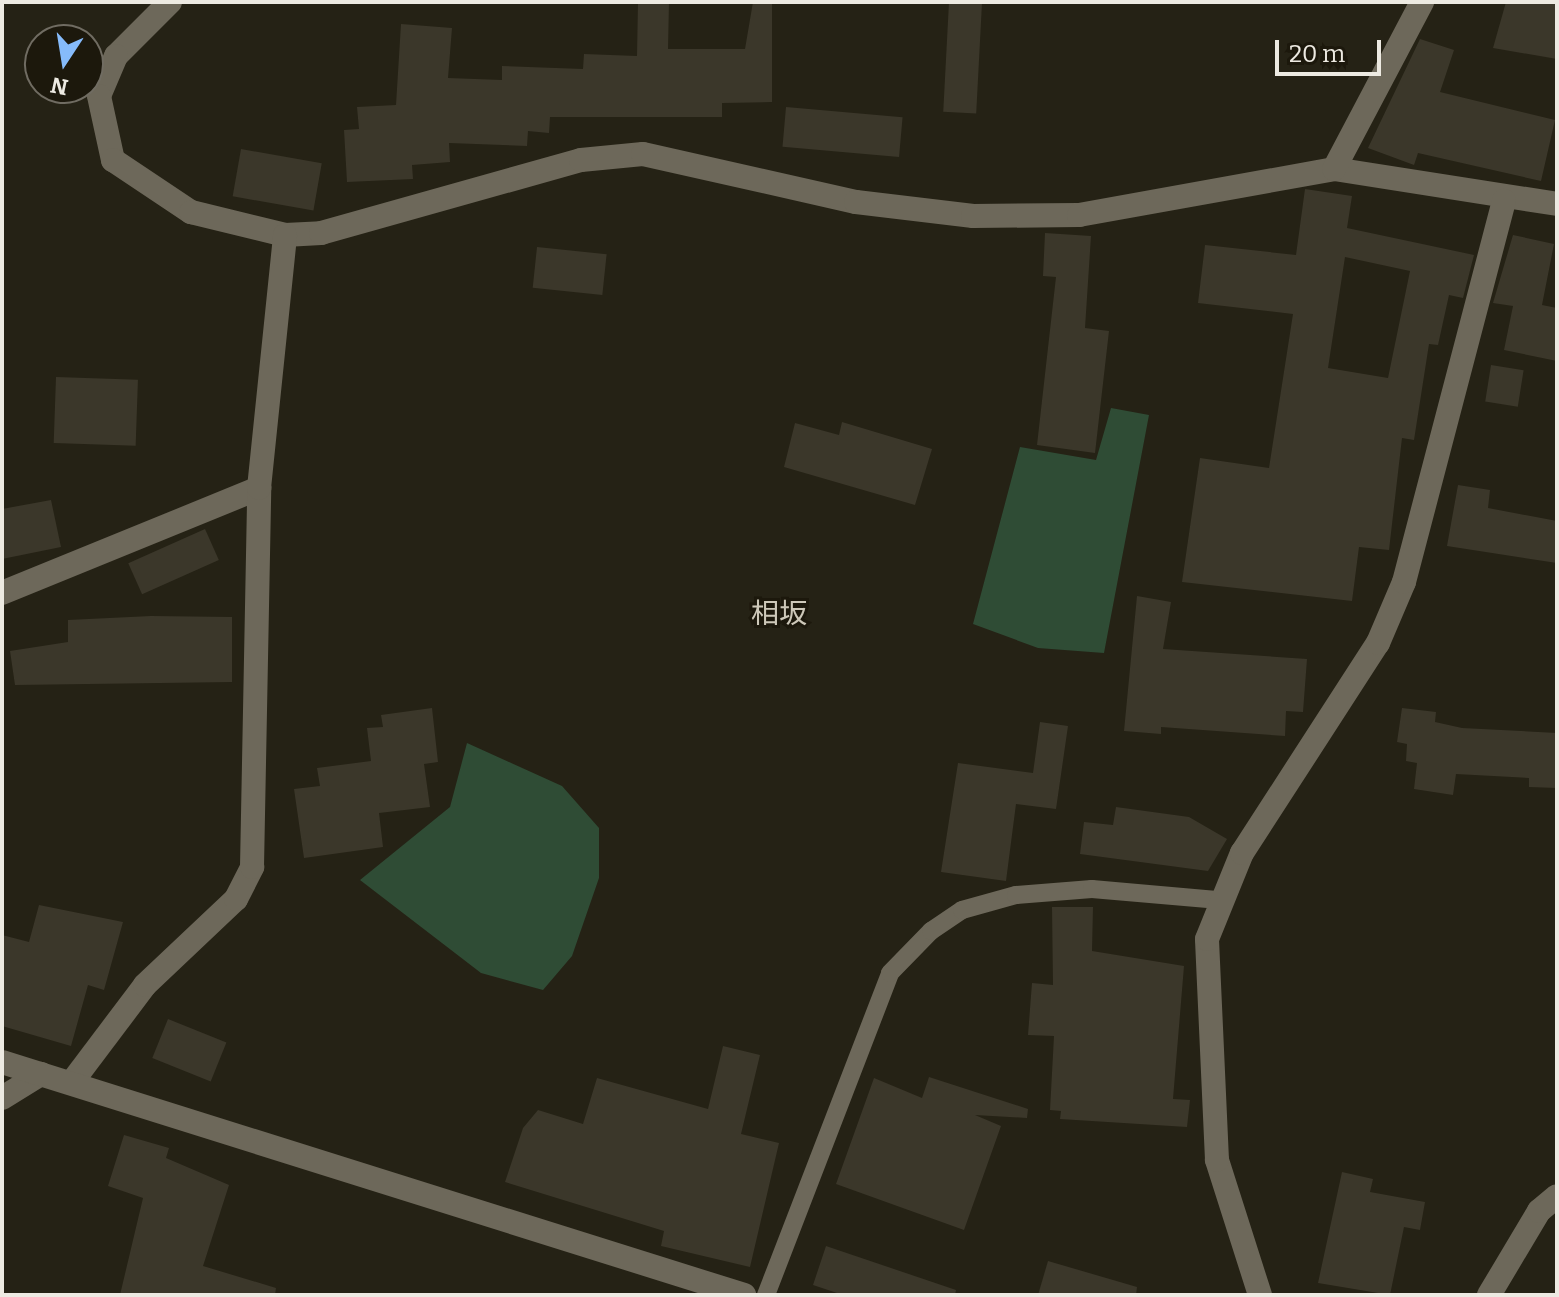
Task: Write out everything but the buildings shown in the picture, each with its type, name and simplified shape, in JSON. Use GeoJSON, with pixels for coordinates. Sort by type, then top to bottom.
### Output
{"type":"FeatureCollection","features":[{"type":"Feature","properties":{"kind":"street"},"geometry":{"type":"LineString","coordinates":[[170,2],[116,56],[99,96],[113,160],[191,212],[285,235],[321,233],[581,160],[643,154],[856,202],[973,216],[1079,215],[1334,169],[1504,201],[1557,204]]}},
{"type":"Feature","properties":{"kind":"street"},"geometry":{"type":"LineString","coordinates":[[1334,169],[1422,2]]}},
{"type":"Feature","properties":{"kind":"street"},"geometry":{"type":"LineString","coordinates":[[1260,1295],[1217,1160],[1207,939],[1217,900],[1378,643],[1404,582],[1504,201]]}},
{"type":"Feature","properties":{"kind":"street"},"geometry":{"type":"LineString","coordinates":[[72,1082],[145,985],[236,899],[252,867],[259,488],[285,235]]}},
{"type":"Feature","properties":{"kind":"street"},"geometry":{"type":"LineString","coordinates":[[2,593],[259,488]]}},
{"type":"Feature","properties":{"kind":"street"},"geometry":{"type":"LineString","coordinates":[[2,1062],[744,1295]]}},
{"type":"Feature","properties":{"kind":"street"},"geometry":{"type":"LineString","coordinates":[[2,1098],[41,1074]]}},
{"type":"Feature","properties":{"kind":"street"},"geometry":{"type":"LineString","coordinates":[[1489,1295],[1539,1211],[1557,1196]]}},
{"type":"Feature","properties":{"kind":"lane"},"geometry":{"type":"LineString","coordinates":[[766,1295],[890,973],[931,931],[962,910],[1016,895],[1092,889],[1217,900]]}},
{"type":"Feature","properties":{"kind":"green space"},"geometry":{"type":"Polygon","coordinates":[[[1111,408],[1149,415],[1104,653],[1038,648],[973,624],[1020,447],[1096,460],[1111,408]]]}},
{"type":"Feature","properties":{"kind":"green space"},"geometry":{"type":"Polygon","coordinates":[[[467,743],[562,786],[599,828],[599,878],[572,956],[543,990],[481,973],[360,880],[450,807],[467,743]]]}},
{"type":"Feature","properties":{"kind":"district","name":"相坂"},"geometry":{"type":"Point","coordinates":[779,614]}}]}
